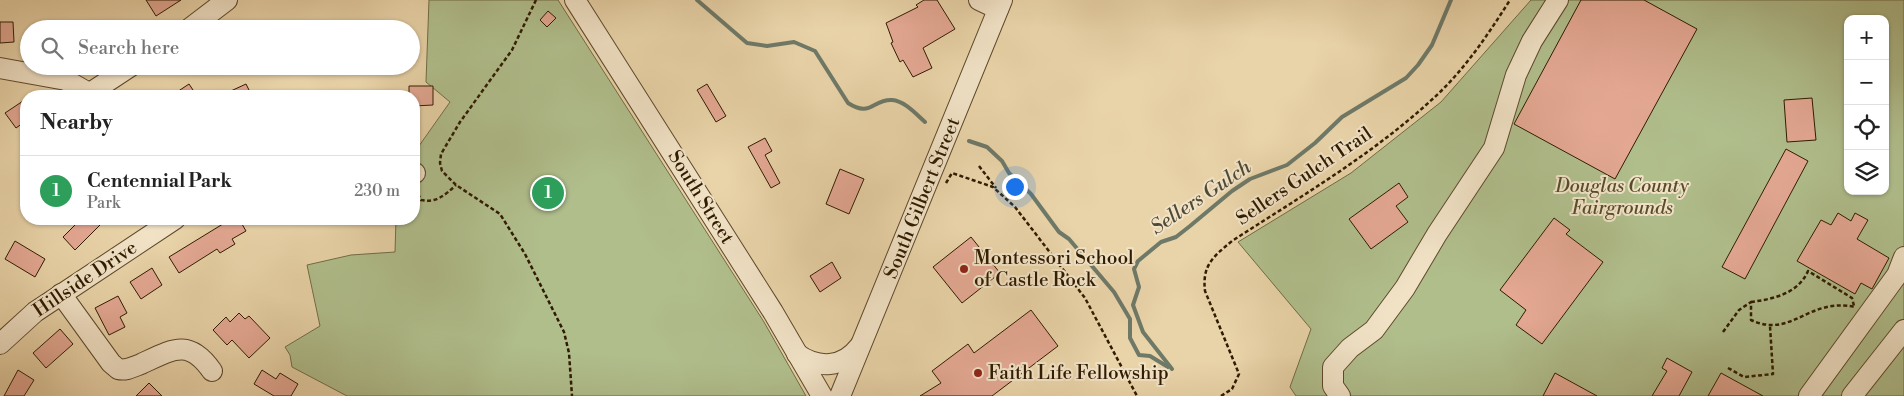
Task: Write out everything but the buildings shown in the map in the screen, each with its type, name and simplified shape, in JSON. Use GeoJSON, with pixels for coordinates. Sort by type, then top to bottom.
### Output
{"type":"FeatureCollection","features":[{"type":"Feature","properties":{"kind":"street"},"geometry":{"type":"LineString","coordinates":[[201,20],[227,0]]}},
{"type":"Feature","properties":{"kind":"street","name":"South Street"},"geometry":{"type":"LineString","coordinates":[[575,0],[773,312],[822,396]]}},
{"type":"Feature","properties":{"kind":"street"},"geometry":{"type":"LineString","coordinates":[[979,0],[1000,5]]}},
{"type":"Feature","properties":{"kind":"street"},"geometry":{"type":"LineString","coordinates":[[1340,396],[1333,386],[1333,367],[1350,348],[1374,330],[1405,288],[1437,234],[1494,148],[1516,75],[1532,41],[1558,0]]}},
{"type":"Feature","properties":{"kind":"street","name":"South Gilbert Street"},"geometry":{"type":"LineString","coordinates":[[840,396],[1000,5]]}},
{"type":"Feature","properties":{"kind":"street"},"geometry":{"type":"LineString","coordinates":[[0,68],[20,71]]}},
{"type":"Feature","properties":{"kind":"street"},"geometry":{"type":"LineString","coordinates":[[44,75],[57,77],[85,90]]}},
{"type":"Feature","properties":{"kind":"street"},"geometry":{"type":"LineString","coordinates":[[98,90],[118,75]]}},
{"type":"Feature","properties":{"kind":"street","name":"Hillside Drive"},"geometry":{"type":"LineString","coordinates":[[4,332],[166,225]]}},
{"type":"Feature","properties":{"kind":"street"},"geometry":{"type":"LineString","coordinates":[[1809,396],[1897,275],[1904,257]]}},
{"type":"Feature","properties":{"kind":"street"},"geometry":{"type":"LineString","coordinates":[[61,294],[118,369],[130,368],[168,352],[184,349],[199,354],[212,371]]}},
{"type":"Feature","properties":{"kind":"street"},"geometry":{"type":"LineString","coordinates":[[1852,396],[1904,330]]}},
{"type":"Feature","properties":{"kind":"street"},"geometry":{"type":"LineString","coordinates":[[798,354],[810,362],[828,365],[844,361],[862,343]]}},
{"type":"Feature","properties":{"kind":"path"},"geometry":{"type":"LineString","coordinates":[[536,0],[512,50],[460,122],[441,154],[440,163],[442,171],[456,185],[500,214],[525,254],[564,332],[570,353],[572,396]]}},
{"type":"Feature","properties":{"kind":"path","name":"Sellers Gulch Trail"},"geometry":{"type":"LineString","coordinates":[[1221,396],[1232,389],[1239,374],[1205,291],[1203,277],[1207,266],[1216,254],[1232,241],[1394,133],[1440,92],[1483,43],[1510,0]]}},
{"type":"Feature","properties":{"kind":"path"},"geometry":{"type":"LineString","coordinates":[[979,166],[999,193]]}},
{"type":"Feature","properties":{"kind":"path"},"geometry":{"type":"LineString","coordinates":[[928,182],[940,186],[946,182],[952,173],[993,188],[1015,207],[1086,298],[1137,396]]}},
{"type":"Feature","properties":{"kind":"path"},"geometry":{"type":"LineString","coordinates":[[420,198],[421,200],[435,201],[456,185]]}},
{"type":"Feature","properties":{"kind":"path"},"geometry":{"type":"LineString","coordinates":[[1723,332],[1739,310],[1751,302],[1770,300],[1784,294],[1801,284],[1808,271],[1852,298],[1854,307]]}},
{"type":"Feature","properties":{"kind":"path"},"geometry":{"type":"LineString","coordinates":[[1751,302],[1751,320],[1770,326],[1785,324],[1824,306],[1845,305],[1859,308]]}},
{"type":"Feature","properties":{"kind":"path"},"geometry":{"type":"LineString","coordinates":[[1728,368],[1744,377],[1772,374],[1770,326]]}},
{"type":"Feature","properties":{"kind":"green space"},"geometry":{"type":"Polygon","coordinates":[[[429,0],[558,0],[764,322],[806,396],[347,396],[292,367],[290,355],[285,347],[320,326],[307,265],[351,255],[395,252],[396,225],[420,225],[420,144],[450,102],[426,82],[429,0]]]}},
{"type":"Feature","properties":{"kind":"green space","name":"Douglas County Fairgrounds"},"geometry":{"type":"Polygon","coordinates":[[[1531,0],[1904,0],[1904,396],[1296,396],[1290,387],[1311,329],[1238,242],[1351,173],[1441,102],[1531,0]]]}},
{"type":"Feature","properties":{"kind":"waterway"},"geometry":{"type":"LineString","coordinates":[[697,0],[747,43],[767,46],[794,42],[815,51],[848,103],[862,109],[885,100],[897,101],[910,108],[925,122]]}},
{"type":"Feature","properties":{"kind":"waterway","name":"Sellers Gulch"},"geometry":{"type":"LineString","coordinates":[[1172,369],[1143,332],[1133,305],[1139,287],[1134,269],[1138,261],[1161,242],[1176,237],[1232,191],[1250,179],[1287,165],[1315,143],[1342,117],[1406,78],[1432,45],[1451,0]]}},
{"type":"Feature","properties":{"kind":"waterway"},"geometry":{"type":"LineString","coordinates":[[969,141],[987,147],[1002,161],[1009,173],[1031,194],[1059,232],[1069,239],[1114,292],[1130,319],[1130,338],[1139,355],[1150,356],[1168,367]]}},
{"type":"Feature","properties":{"kind":"place","name":"Centennial Park"},"geometry":{"type":"Point","coordinates":[548,193]}},
{"type":"Feature","properties":{"kind":"place","name":"Montessori School of Castle Rock"},"geometry":{"type":"Point","coordinates":[964,269]}},
{"type":"Feature","properties":{"kind":"place","name":"Faith Life Fellowship"},"geometry":{"type":"Point","coordinates":[978,373]}}]}
